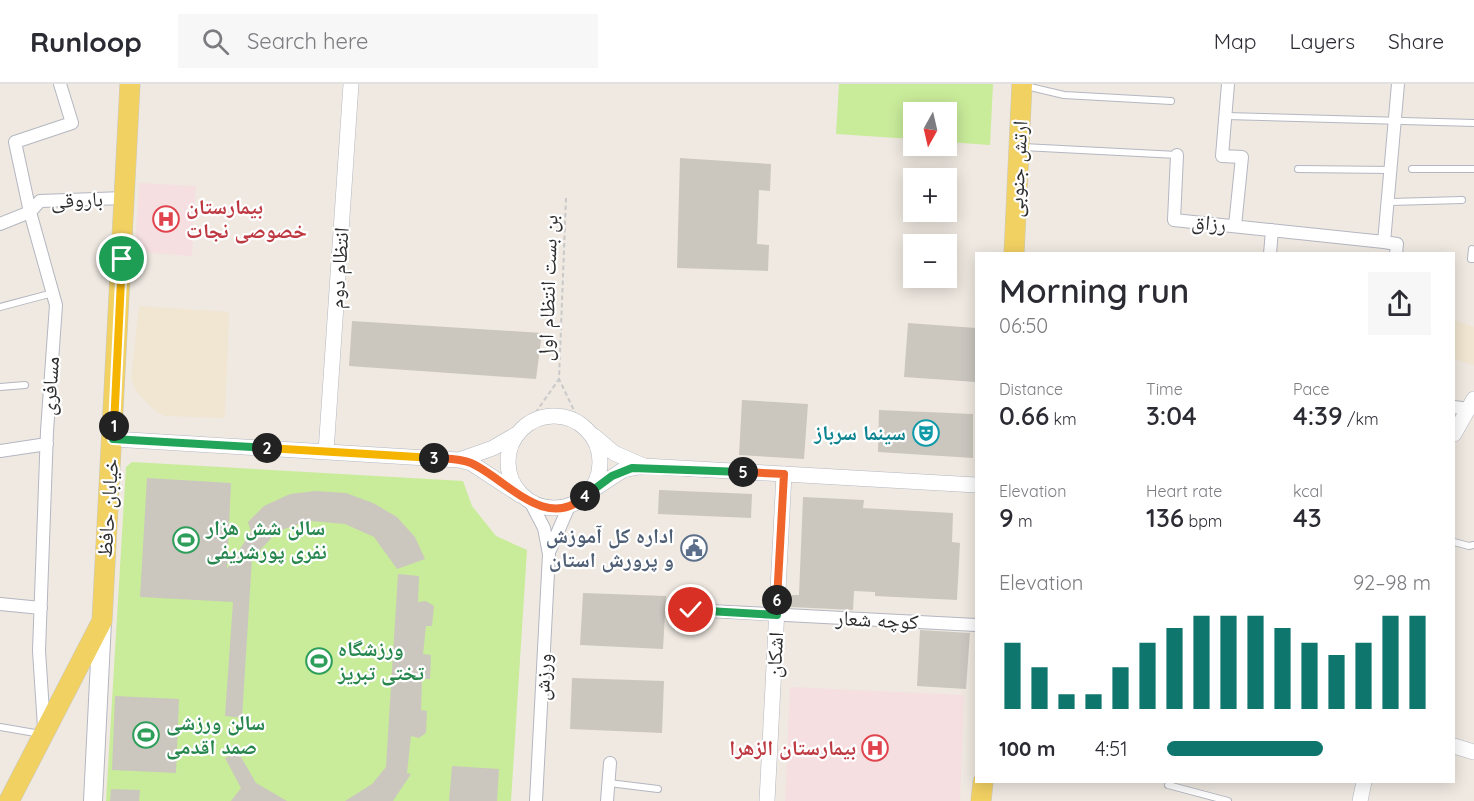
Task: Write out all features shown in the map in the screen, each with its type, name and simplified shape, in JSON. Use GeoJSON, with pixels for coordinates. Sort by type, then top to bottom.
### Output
{"type":"FeatureCollection","features":[{"type":"Feature","properties":{"kind":"main road","name":"خیابان حافظ"},"geometry":{"type":"LineString","coordinates":[[9,801],[102,621],[130,84]]}},
{"type":"Feature","properties":{"kind":"main road","name":"ارتش جنوبی"},"geometry":{"type":"LineString","coordinates":[[1014,252],[1022,85]]}},
{"type":"Feature","properties":{"kind":"main road"},"geometry":{"type":"LineString","coordinates":[[93,801],[102,621]]}},
{"type":"Feature","properties":{"kind":"main road"},"geometry":{"type":"LineString","coordinates":[[981,801],[982,783]]}},
{"type":"Feature","properties":{"kind":"main road"},"geometry":{"type":"LineString","coordinates":[[994,801],[995,783]]}},
{"type":"Feature","properties":{"kind":"street","name":"مسافری"},"geometry":{"type":"LineString","coordinates":[[45,735],[39,651],[47,444],[56,305],[30,212],[15,141],[72,123],[60,84]]}},
{"type":"Feature","properties":{"kind":"street","name":"انتظام دوم"},"geometry":{"type":"LineString","coordinates":[[326,452],[351,84]]}},
{"type":"Feature","properties":{"kind":"street"},"geometry":{"type":"LineString","coordinates":[[1228,84],[1222,156],[1242,157],[1235,226]]}},
{"type":"Feature","properties":{"kind":"street"},"geometry":{"type":"LineString","coordinates":[[1396,252],[1397,243],[1384,242],[1390,202],[1398,84]]}},
{"type":"Feature","properties":{"kind":"street","name":"رزاق"},"geometry":{"type":"LineString","coordinates":[[1177,155],[1174,220],[1384,242]]}},
{"type":"Feature","properties":{"kind":"street","name":"باروقی"},"geometry":{"type":"LineString","coordinates":[[0,224],[30,212],[40,201],[124,198]]}},
{"type":"Feature","properties":{"kind":"street"},"geometry":{"type":"LineString","coordinates":[[1270,252],[1272,230]]}},
{"type":"Feature","properties":{"kind":"street"},"geometry":{"type":"LineString","coordinates":[[1455,431],[1465,405]]}},
{"type":"Feature","properties":{"kind":"street"},"geometry":{"type":"LineString","coordinates":[[459,460],[493,448],[522,429],[551,416],[565,417],[584,428],[614,453],[644,466]]}},
{"type":"Feature","properties":{"kind":"street"},"geometry":{"type":"LineString","coordinates":[[584,428],[595,441],[600,460],[597,480],[591,491]]}},
{"type":"Feature","properties":{"kind":"street"},"geometry":{"type":"LineString","coordinates":[[522,429],[507,458],[513,484],[525,499]]}},
{"type":"Feature","properties":{"kind":"street"},"geometry":{"type":"LineString","coordinates":[[113,439],[459,460],[471,463],[525,499],[556,509],[569,506],[623,470],[644,466],[975,485]]}},
{"type":"Feature","properties":{"kind":"street"},"geometry":{"type":"LineString","coordinates":[[0,451],[47,444]]}},
{"type":"Feature","properties":{"kind":"street","name":"اشکان"},"geometry":{"type":"LineString","coordinates":[[767,801],[784,474]]}},
{"type":"Feature","properties":{"kind":"street","name":"ورزش"},"geometry":{"type":"LineString","coordinates":[[525,499],[544,528],[549,554],[536,801]]}},
{"type":"Feature","properties":{"kind":"street","name":"ورزش"},"geometry":{"type":"LineString","coordinates":[[549,554],[557,530],[569,506]]}},
{"type":"Feature","properties":{"kind":"street"},"geometry":{"type":"LineString","coordinates":[[0,604],[41,608]]}},
{"type":"Feature","properties":{"kind":"street","name":"کوچه شعار"},"geometry":{"type":"LineString","coordinates":[[691,610],[975,625]]}},
{"type":"Feature","properties":{"kind":"street"},"geometry":{"type":"LineString","coordinates":[[1455,746],[1474,752]]}},
{"type":"Feature","properties":{"kind":"street"},"geometry":{"type":"LineString","coordinates":[[607,801],[610,763]]}},
{"type":"Feature","properties":{"kind":"street"},"geometry":{"type":"LineString","coordinates":[[1360,801],[1364,783]]}},
{"type":"Feature","properties":{"kind":"lane"},"geometry":{"type":"LineString","coordinates":[[1022,85],[1064,94],[1171,101]]}},
{"type":"Feature","properties":{"kind":"lane"},"geometry":{"type":"LineString","coordinates":[[1226,116],[1474,123]]}},
{"type":"Feature","properties":{"kind":"lane"},"geometry":{"type":"LineString","coordinates":[[1019,147],[1177,155]]}},
{"type":"Feature","properties":{"kind":"lane"},"geometry":{"type":"LineString","coordinates":[[1298,169],[1392,170]]}},
{"type":"Feature","properties":{"kind":"lane"},"geometry":{"type":"LineString","coordinates":[[1412,170],[1474,169]]}},
{"type":"Feature","properties":{"kind":"lane"},"geometry":{"type":"LineString","coordinates":[[1390,202],[1462,200]]}},
{"type":"Feature","properties":{"kind":"lane"},"geometry":{"type":"LineString","coordinates":[[1472,249],[1471,259],[1474,259]]}},
{"type":"Feature","properties":{"kind":"lane"},"geometry":{"type":"LineString","coordinates":[[0,308],[52,293]]}},
{"type":"Feature","properties":{"kind":"lane"},"geometry":{"type":"LineString","coordinates":[[0,387],[25,385]]}},
{"type":"Feature","properties":{"kind":"lane"},"geometry":{"type":"LineString","coordinates":[[1455,542],[1469,546],[1474,544]]}},
{"type":"Feature","properties":{"kind":"lane"},"geometry":{"type":"LineString","coordinates":[[0,727],[45,735]]}},
{"type":"Feature","properties":{"kind":"lane"},"geometry":{"type":"LineString","coordinates":[[609,783],[658,789]]}},
{"type":"Feature","properties":{"kind":"lane"},"geometry":{"type":"LineString","coordinates":[[1168,785],[1228,801]]}},
{"type":"Feature","properties":{"kind":"path","name":"بن بست انتظام اول"},"geometry":{"type":"LineString","coordinates":[[560,379],[567,198]]}},
{"type":"Feature","properties":{"kind":"path"},"geometry":{"type":"LineString","coordinates":[[522,429],[560,379],[584,428]]}},
{"type":"Feature","properties":{"kind":"shaded area","name":"بیمارستان خصوصی نجات"},"geometry":{"type":"Polygon","coordinates":[[[139,183],[196,186],[192,256],[135,252],[139,183]]]}},
{"type":"Feature","properties":{"kind":"shaded area"},"geometry":{"type":"Polygon","coordinates":[[[139,306],[229,312],[225,418],[165,416],[154,410],[137,392],[131,379],[139,306]]]}},
{"type":"Feature","properties":{"kind":"shaded area"},"geometry":{"type":"Polygon","coordinates":[[[1455,320],[1474,327],[1474,365],[1455,359],[1455,320]]]}},
{"type":"Feature","properties":{"kind":"shaded area","name":"بیمارستان الزهرا"},"geometry":{"type":"Polygon","coordinates":[[[790,687],[964,695],[960,801],[785,801],[790,687]]]}},
{"type":"Feature","properties":{"kind":"green space"},"geometry":{"type":"Polygon","coordinates":[[[839,84],[993,84],[990,145],[957,143],[957,102],[903,102],[903,138],[836,134],[839,84]]]}},
{"type":"Feature","properties":{"kind":"green space"},"geometry":{"type":"Polygon","coordinates":[[[132,462],[463,481],[472,506],[496,536],[527,550],[511,801],[106,801],[126,467],[132,462]]]}},
{"type":"Feature","properties":{"kind":"building"},"geometry":{"type":"Polygon","coordinates":[[[680,158],[771,164],[770,191],[759,190],[757,244],[769,245],[768,271],[677,268],[680,158]]]}},
{"type":"Feature","properties":{"kind":"building"},"geometry":{"type":"Polygon","coordinates":[[[352,321],[542,333],[536,379],[349,366],[352,321]]]}},
{"type":"Feature","properties":{"kind":"building"},"geometry":{"type":"Polygon","coordinates":[[[908,323],[975,328],[975,382],[904,377],[908,323]]]}},
{"type":"Feature","properties":{"kind":"building"},"geometry":{"type":"Polygon","coordinates":[[[742,400],[808,404],[804,459],[739,455],[742,400]]]}},
{"type":"Feature","properties":{"kind":"building","name":"سینما سرباز"},"geometry":{"type":"Polygon","coordinates":[[[879,410],[973,414],[973,458],[878,452],[879,410]]]}},
{"type":"Feature","properties":{"kind":"building"},"geometry":{"type":"Polygon","coordinates":[[[147,478],[231,483],[227,569],[251,532],[248,522],[264,506],[290,494],[315,491],[346,493],[373,503],[397,517],[415,537],[425,559],[397,569],[374,537],[345,524],[310,521],[278,531],[252,559],[242,718],[225,716],[233,602],[140,597],[147,478]]]}},
{"type":"Feature","properties":{"kind":"building"},"geometry":{"type":"Polygon","coordinates":[[[659,490],[752,494],[751,518],[658,514],[659,490]]]}},
{"type":"Feature","properties":{"kind":"building"},"geometry":{"type":"Polygon","coordinates":[[[803,497],[864,500],[863,508],[953,513],[952,542],[960,543],[957,600],[875,596],[875,592],[854,591],[853,610],[791,607],[792,595],[799,595],[803,497]]]}},
{"type":"Feature","properties":{"kind":"building"},"geometry":{"type":"Polygon","coordinates":[[[398,574],[419,576],[418,602],[426,601],[434,606],[432,626],[426,626],[423,654],[431,655],[430,679],[422,679],[421,710],[427,711],[426,733],[419,738],[411,736],[407,773],[411,774],[393,801],[345,801],[372,784],[386,767],[398,574]]]}},
{"type":"Feature","properties":{"kind":"building"},"geometry":{"type":"Polygon","coordinates":[[[583,593],[666,596],[663,649],[580,645],[583,593]]]}},
{"type":"Feature","properties":{"kind":"building"},"geometry":{"type":"Polygon","coordinates":[[[920,630],[970,633],[966,689],[917,686],[920,630]]]}},
{"type":"Feature","properties":{"kind":"building"},"geometry":{"type":"Polygon","coordinates":[[[572,678],[664,681],[662,733],[570,729],[572,678]]]}},
{"type":"Feature","properties":{"kind":"building","name":"سالن ورزشی صمد اقدمی"},"geometry":{"type":"Polygon","coordinates":[[[115,696],[179,699],[176,773],[112,770],[115,696]]]}},
{"type":"Feature","properties":{"kind":"building"},"geometry":{"type":"Polygon","coordinates":[[[233,743],[256,783],[287,801],[231,801],[241,788],[225,758],[232,755],[233,743]]]}},
{"type":"Feature","properties":{"kind":"building"},"geometry":{"type":"Polygon","coordinates":[[[452,766],[499,769],[497,801],[449,801],[452,766]]]}},
{"type":"Feature","properties":{"kind":"building"},"geometry":{"type":"Polygon","coordinates":[[[111,789],[140,790],[139,801],[110,801],[111,789]]]}},
{"type":"Feature","properties":{"kind":"place","name":"بیمارستان خصوصی نجات"},"geometry":{"type":"Point","coordinates":[166,219]}},
{"type":"Feature","properties":{"kind":"place","name":"سینما سرباز"},"geometry":{"type":"Point","coordinates":[926,433]}},
{"type":"Feature","properties":{"kind":"place","name":"سالن شش هزار نفری پورشریفی"},"geometry":{"type":"Point","coordinates":[186,540]}},
{"type":"Feature","properties":{"kind":"place","name":"اداره کل آموزش و پرورش استان"},"geometry":{"type":"Point","coordinates":[694,548]}},
{"type":"Feature","properties":{"kind":"place","name":"ورزشگاه تختی تبریز"},"geometry":{"type":"Point","coordinates":[319,661]}},
{"type":"Feature","properties":{"kind":"place","name":"سالن ورزشی صمد اقدمی"},"geometry":{"type":"Point","coordinates":[146,735]}},
{"type":"Feature","properties":{"kind":"place","name":"بیمارستان الزهرا"},"geometry":{"type":"Point","coordinates":[875,748]}},
{"type":"Feature","properties":{"kind":"route"},"geometry":{"type":"LineString","coordinates":[[122,259],[113,439],[459,460],[471,463],[531,503],[556,509],[581,500],[601,483],[623,470],[644,466],[784,474],[777,615],[691,610]]}}]}
